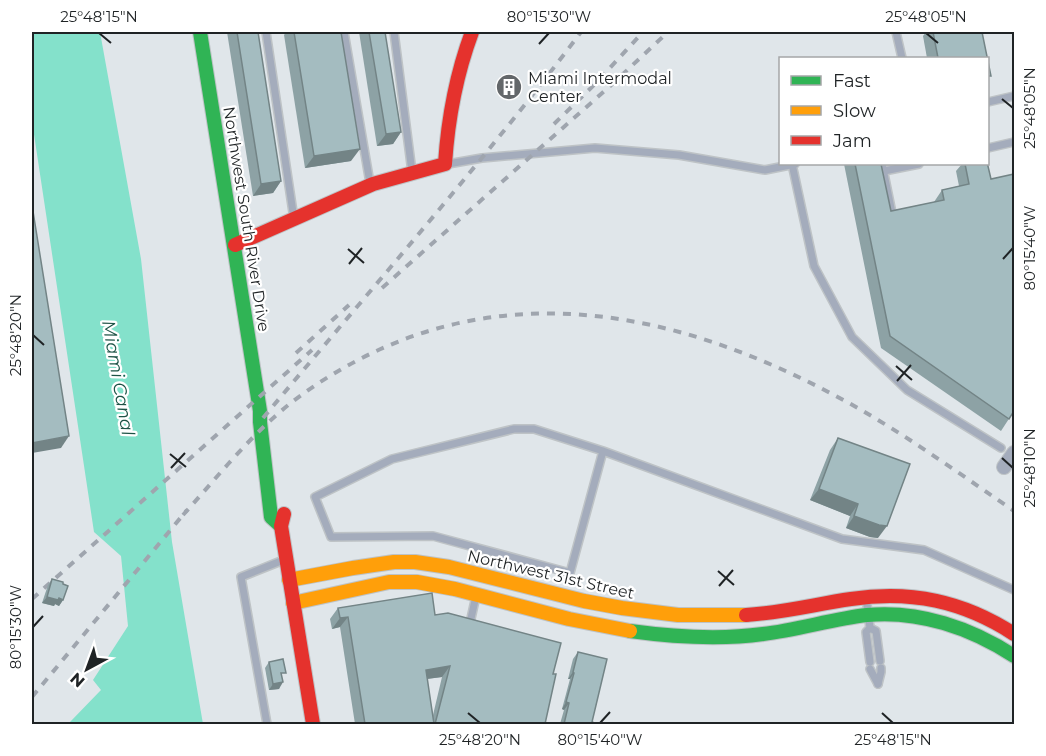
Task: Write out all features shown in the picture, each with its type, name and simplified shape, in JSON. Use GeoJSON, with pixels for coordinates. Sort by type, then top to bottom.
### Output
{"type":"FeatureCollection","features":[{"type":"Feature","properties":{"kind":"street","name":"Northwest South River Drive"},"geometry":{"type":"LineString","coordinates":[[200,32],[260,411],[272,517],[281,526],[313,724]]}},
{"type":"Feature","properties":{"kind":"street"},"geometry":{"type":"LineString","coordinates":[[235,245],[370,185],[445,164],[452,104],[463,57],[472,32]]}},
{"type":"Feature","properties":{"kind":"street"},"geometry":{"type":"LineString","coordinates":[[1004,467],[1008,450]]}},
{"type":"Feature","properties":{"kind":"street","name":"Northwest 31st Street"},"geometry":{"type":"LineString","coordinates":[[289,580],[402,562],[434,564],[583,601],[646,612],[721,617],[751,615],[866,597],[897,595],[931,599],[977,613],[1014,634]]}},
{"type":"Feature","properties":{"kind":"street"},"geometry":{"type":"LineString","coordinates":[[476,596],[482,575]]}},
{"type":"Feature","properties":{"kind":"street"},"geometry":{"type":"LineString","coordinates":[[293,603],[388,582],[418,582],[591,624],[679,637],[748,636],[901,615],[945,623],[978,635],[1013,655]]}},
{"type":"Feature","properties":{"kind":"lane"},"geometry":{"type":"LineString","coordinates":[[267,32],[294,219]]}},
{"type":"Feature","properties":{"kind":"lane"},"geometry":{"type":"LineString","coordinates":[[344,32],[370,185]]}},
{"type":"Feature","properties":{"kind":"lane"},"geometry":{"type":"LineString","coordinates":[[394,32],[412,172]]}},
{"type":"Feature","properties":{"kind":"lane"},"geometry":{"type":"LineString","coordinates":[[896,32],[902,57]]}},
{"type":"Feature","properties":{"kind":"lane"},"geometry":{"type":"LineString","coordinates":[[989,102],[1014,96]]}},
{"type":"Feature","properties":{"kind":"lane"},"geometry":{"type":"LineString","coordinates":[[989,148],[1014,142]]}},
{"type":"Feature","properties":{"kind":"lane"},"geometry":{"type":"LineString","coordinates":[[445,164],[482,158],[595,148],[679,155],[763,170],[789,165]]}},
{"type":"Feature","properties":{"kind":"lane"},"geometry":{"type":"LineString","coordinates":[[794,165],[814,266],[852,337],[907,390],[1008,450]]}},
{"type":"Feature","properties":{"kind":"lane"},"geometry":{"type":"LineString","coordinates":[[892,213],[883,167],[907,165]]}},
{"type":"Feature","properties":{"kind":"lane"},"geometry":{"type":"LineString","coordinates":[[603,452],[570,573],[433,536],[331,537],[315,497],[392,459],[514,429],[534,429],[603,452],[842,538],[924,550],[1014,590]]}},
{"type":"Feature","properties":{"kind":"lane"},"geometry":{"type":"LineString","coordinates":[[267,724],[241,577],[286,559]]}},
{"type":"Feature","properties":{"kind":"lane"},"geometry":{"type":"LineString","coordinates":[[470,623],[476,596]]}},
{"type":"Feature","properties":{"kind":"lane"},"geometry":{"type":"LineString","coordinates":[[866,597],[869,621],[866,632],[870,665],[878,684],[881,672],[876,632],[869,621]]}},
{"type":"Feature","properties":{"kind":"water","name":"Miami Canal"},"geometry":{"type":"Polygon","coordinates":[[[32,32],[100,32],[141,259],[172,542],[203,724],[71,724],[70,722],[101,690],[93,680],[128,626],[121,556],[94,532],[32,121],[32,32]]]}},
{"type":"Feature","properties":{"kind":"building"},"geometry":{"type":"Polygon","coordinates":[[[237,32],[258,32],[281,181],[261,184],[237,32]]]}},
{"type":"Feature","properties":{"kind":"building"},"geometry":{"type":"Polygon","coordinates":[[[294,32],[341,32],[360,149],[314,156],[294,32]]]}},
{"type":"Feature","properties":{"kind":"building"},"geometry":{"type":"Polygon","coordinates":[[[369,32],[385,32],[401,132],[386,134],[369,32]]]}},
{"type":"Feature","properties":{"kind":"building"},"geometry":{"type":"Polygon","coordinates":[[[933,32],[982,32],[987,57],[938,57],[933,32]]]}},
{"type":"Feature","properties":{"kind":"building"},"geometry":{"type":"Polygon","coordinates":[[[855,165],[881,165],[891,211],[944,200],[942,190],[969,184],[965,165],[988,165],[991,179],[1014,174],[1014,411],[1009,419],[890,336],[855,165]]]}},
{"type":"Feature","properties":{"kind":"building"},"geometry":{"type":"Polygon","coordinates":[[[32,205],[69,436],[32,443],[32,205]]]}},
{"type":"Feature","properties":{"kind":"building"},"geometry":{"type":"Polygon","coordinates":[[[838,438],[910,464],[887,526],[854,516],[858,504],[819,489],[838,438]]]}},
{"type":"Feature","properties":{"kind":"building"},"geometry":{"type":"Polygon","coordinates":[[[52,579],[68,586],[63,600],[47,597],[52,579]]]}},
{"type":"Feature","properties":{"kind":"building"},"geometry":{"type":"Polygon","coordinates":[[[432,593],[435,615],[448,613],[561,643],[553,674],[556,674],[545,724],[435,724],[450,666],[426,670],[434,724],[365,724],[348,617],[340,618],[338,608],[432,593]]]}},
{"type":"Feature","properties":{"kind":"building"},"geometry":{"type":"Polygon","coordinates":[[[578,652],[607,659],[592,722],[595,724],[564,724],[569,703],[566,702],[578,652]]]}},
{"type":"Feature","properties":{"kind":"building"},"geometry":{"type":"Polygon","coordinates":[[[283,659],[286,673],[281,673],[283,682],[273,684],[269,662],[283,659]]]}},
{"type":"Feature","properties":{"kind":"railway"},"geometry":{"type":"LineString","coordinates":[[263,418],[465,179],[581,32]]}},
{"type":"Feature","properties":{"kind":"railway"},"geometry":{"type":"LineString","coordinates":[[554,124],[643,32]]}},
{"type":"Feature","properties":{"kind":"railway"},"geometry":{"type":"LineString","coordinates":[[382,288],[668,32]]}},
{"type":"Feature","properties":{"kind":"railway"},"geometry":{"type":"LineString","coordinates":[[296,353],[349,305]]}},
{"type":"Feature","properties":{"kind":"railway"},"geometry":{"type":"LineString","coordinates":[[183,515],[257,433],[289,404],[373,352],[440,328],[508,315],[577,314],[645,324],[713,342],[780,369],[847,402],[890,427],[1014,511]]}},
{"type":"Feature","properties":{"kind":"railway"},"geometry":{"type":"LineString","coordinates":[[32,599],[312,350]]}},
{"type":"Feature","properties":{"kind":"railway"},"geometry":{"type":"LineString","coordinates":[[32,697],[187,510]]}},
{"type":"Feature","properties":{"kind":"traffic: fast"},"geometry":{"type":"LineString","coordinates":[[200,32],[260,411],[271,517],[281,526]]}},
{"type":"Feature","properties":{"kind":"traffic: fast"},"geometry":{"type":"LineString","coordinates":[[630,631],[680,636],[730,637],[776,632],[867,615],[906,615],[962,629],[1014,656]]}},
{"type":"Feature","properties":{"kind":"traffic: slow"},"geometry":{"type":"LineString","coordinates":[[289,580],[394,562],[415,562],[449,567],[584,601],[622,608],[678,615],[746,615]]}},
{"type":"Feature","properties":{"kind":"traffic: slow"},"geometry":{"type":"LineString","coordinates":[[293,603],[389,582],[417,582],[455,589],[569,619],[630,631]]}},
{"type":"Feature","properties":{"kind":"traffic: jam"},"geometry":{"type":"LineString","coordinates":[[235,245],[373,184],[445,164],[454,97],[461,64],[472,32]]}},
{"type":"Feature","properties":{"kind":"traffic: jam"},"geometry":{"type":"LineString","coordinates":[[284,514],[281,526],[313,724]]}},
{"type":"Feature","properties":{"kind":"traffic: jam"},"geometry":{"type":"LineString","coordinates":[[746,615],[873,597],[915,597],[956,606],[975,613],[1014,634]]}},
{"type":"Feature","properties":{"kind":"place","name":"Miami Intermodal Center"},"geometry":{"type":"Point","coordinates":[509,87]}}]}
